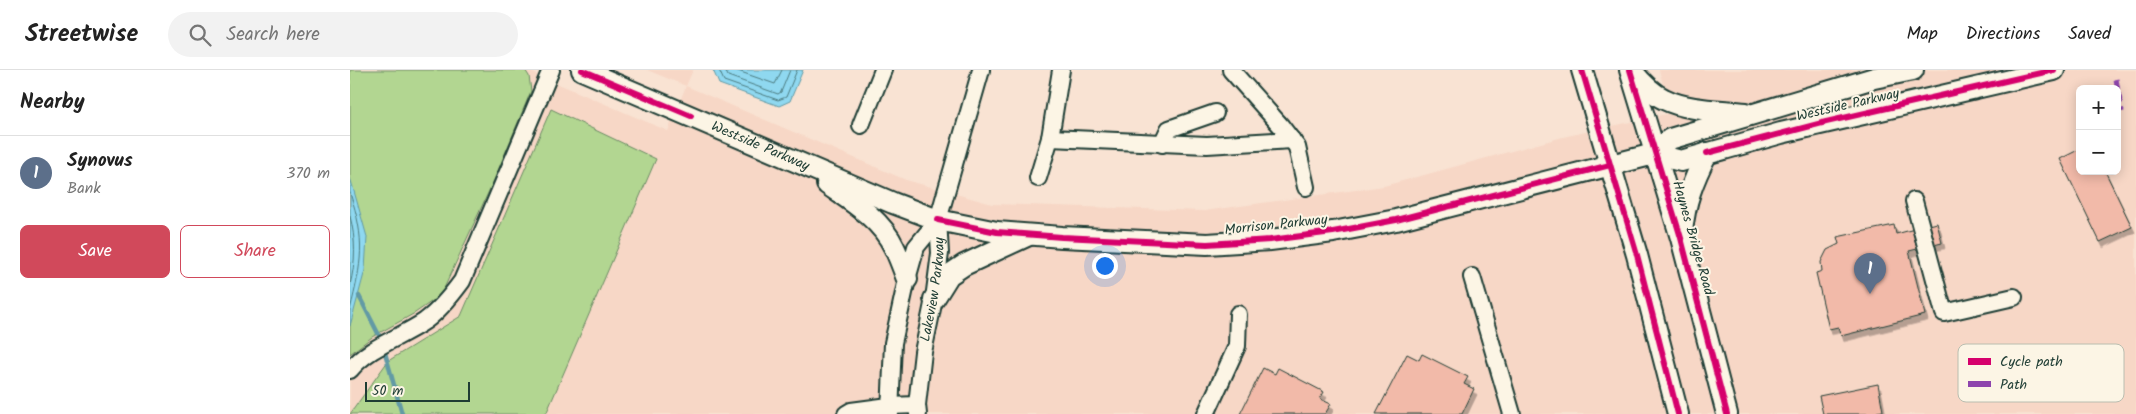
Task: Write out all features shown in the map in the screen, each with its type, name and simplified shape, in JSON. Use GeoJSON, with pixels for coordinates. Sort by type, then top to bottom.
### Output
{"type":"FeatureCollection","features":[{"type":"Feature","properties":{"kind":"main road","name":"Westside Parkway"},"geometry":{"type":"LineString","coordinates":[[582,70],[893,203],[938,220]]}},
{"type":"Feature","properties":{"kind":"main road"},"geometry":{"type":"LineString","coordinates":[[1582,70],[1637,255],[1678,414]]}},
{"type":"Feature","properties":{"kind":"main road"},"geometry":{"type":"LineString","coordinates":[[1630,70],[1645,86],[1664,99],[1691,106],[1755,114]]}},
{"type":"Feature","properties":{"kind":"main road","name":"Haynes Bridge Road"},"geometry":{"type":"LineString","coordinates":[[1630,70],[1681,238],[1727,414]]}},
{"type":"Feature","properties":{"kind":"main road","name":"Westside Parkway"},"geometry":{"type":"LineString","coordinates":[[1610,165],[1654,154],[1670,140],[1874,78],[1913,70]]}},
{"type":"Feature","properties":{"kind":"main road","name":"Westside Parkway"},"geometry":{"type":"LineString","coordinates":[[1654,154],[1677,162],[1826,122],[2054,70]]}},
{"type":"Feature","properties":{"kind":"main road"},"geometry":{"type":"LineString","coordinates":[[1681,238],[1684,208],[1692,181],[1707,153]]}},
{"type":"Feature","properties":{"kind":"main road"},"geometry":{"type":"LineString","coordinates":[[795,161],[866,212],[894,245],[907,279]]}},
{"type":"Feature","properties":{"kind":"main road","name":"Morrison Parkway"},"geometry":{"type":"LineString","coordinates":[[938,220],[997,232],[1030,235],[1207,244],[1270,240],[1333,232],[1396,220],[1610,165]]}},
{"type":"Feature","properties":{"kind":"main road"},"geometry":{"type":"LineString","coordinates":[[934,299],[949,275],[964,265],[1030,235]]}},
{"type":"Feature","properties":{"kind":"street"},"geometry":{"type":"LineString","coordinates":[[350,370],[375,348],[426,320],[449,300],[462,281],[551,70]]}},
{"type":"Feature","properties":{"kind":"street"},"geometry":{"type":"LineString","coordinates":[[861,125],[883,70]]}},
{"type":"Feature","properties":{"kind":"street"},"geometry":{"type":"LineString","coordinates":[[938,220],[980,70]]}},
{"type":"Feature","properties":{"kind":"street"},"geometry":{"type":"LineString","coordinates":[[1038,178],[1050,138],[1061,70]]}},
{"type":"Feature","properties":{"kind":"street"},"geometry":{"type":"LineString","coordinates":[[1231,70],[1297,147],[1306,187]]}},
{"type":"Feature","properties":{"kind":"street"},"geometry":{"type":"LineString","coordinates":[[1162,144],[1169,129],[1215,113]]}},
{"type":"Feature","properties":{"kind":"street"},"geometry":{"type":"LineString","coordinates":[[1050,138],[1206,145],[1292,140]]}},
{"type":"Feature","properties":{"kind":"street"},"geometry":{"type":"LineString","coordinates":[[1914,201],[1944,313],[2014,298]]}},
{"type":"Feature","properties":{"kind":"street","name":"Lakeview Parkway"},"geometry":{"type":"LineString","coordinates":[[889,410],[893,343],[907,279],[916,247],[938,220]]}},
{"type":"Feature","properties":{"kind":"street","name":"Lakeview Parkway"},"geometry":{"type":"LineString","coordinates":[[918,410],[923,352],[934,299],[940,253],[938,220]]}},
{"type":"Feature","properties":{"kind":"street"},"geometry":{"type":"LineString","coordinates":[[1472,277],[1512,414]]}},
{"type":"Feature","properties":{"kind":"street"},"geometry":{"type":"LineString","coordinates":[[1206,414],[1237,346],[1238,314]]}},
{"type":"Feature","properties":{"kind":"street"},"geometry":{"type":"LineString","coordinates":[[846,414],[851,411],[918,410]]}},
{"type":"Feature","properties":{"kind":"shaded area"},"geometry":{"type":"Polygon","coordinates":[[[350,70],[526,70],[668,131],[686,86],[906,180],[992,204],[1204,211],[1384,186],[1563,137],[1671,113],[1659,70],[2136,70],[2136,414],[350,414],[350,70]]]}},
{"type":"Feature","properties":{"kind":"shaded area"},"geometry":{"type":"Polygon","coordinates":[[[647,70],[693,70],[686,86],[647,70]]]}},
{"type":"Feature","properties":{"kind":"green space"},"geometry":{"type":"Polygon","coordinates":[[[350,70],[525,70],[529,76],[531,91],[494,180],[441,295],[415,313],[372,337],[350,354],[350,70]]]}},
{"type":"Feature","properties":{"kind":"green space"},"geometry":{"type":"Polygon","coordinates":[[[551,109],[656,159],[546,414],[350,414],[388,361],[461,316],[551,109]]]}},
{"type":"Feature","properties":{"kind":"water"},"geometry":{"type":"Polygon","coordinates":[[[713,70],[803,70],[790,101],[779,106],[719,84],[713,70]]]}},
{"type":"Feature","properties":{"kind":"water"},"geometry":{"type":"Polygon","coordinates":[[[350,177],[367,237],[365,270],[350,326],[350,177]]]}},
{"type":"Feature","properties":{"kind":"building"},"geometry":{"type":"Polygon","coordinates":[[[2076,151],[2076,175],[2107,175],[2132,227],[2100,242],[2060,159],[2076,151]]]}},
{"type":"Feature","properties":{"kind":"building"},"geometry":{"type":"Polygon","coordinates":[[[1937,223],[1942,243],[1909,251],[1925,315],[1841,336],[1838,327],[1829,329],[1816,273],[1822,271],[1821,262],[1827,250],[1839,244],[1837,237],[1894,225],[1896,234],[1937,223]]]}},
{"type":"Feature","properties":{"kind":"building"},"geometry":{"type":"Polygon","coordinates":[[[1407,354],[1419,360],[1422,354],[1468,377],[1464,384],[1474,389],[1462,414],[1376,414],[1407,354]]]}},
{"type":"Feature","properties":{"kind":"building"},"geometry":{"type":"Polygon","coordinates":[[[1263,368],[1275,374],[1278,368],[1324,392],[1320,399],[1331,404],[1325,414],[1240,414],[1263,368]]]}},
{"type":"Feature","properties":{"kind":"building"},"geometry":{"type":"Polygon","coordinates":[[[1878,384],[1883,411],[1877,412],[1878,414],[1823,414],[1819,396],[1878,384]]]}},
{"type":"Feature","properties":{"kind":"waterway"},"geometry":{"type":"LineString","coordinates":[[359,296],[382,341]]}},
{"type":"Feature","properties":{"kind":"waterway"},"geometry":{"type":"LineString","coordinates":[[384,349],[402,414]]}},
{"type":"Feature","properties":{"kind":"marked path"},"geometry":{"type":"LineString","coordinates":[[2116,79],[2122,112]]}},
{"type":"Feature","properties":{"kind":"cycle path"},"geometry":{"type":"LineString","coordinates":[[582,70],[691,116]]}},
{"type":"Feature","properties":{"kind":"cycle path"},"geometry":{"type":"LineString","coordinates":[[1582,70],[1637,255],[1678,414]]}},
{"type":"Feature","properties":{"kind":"cycle path"},"geometry":{"type":"LineString","coordinates":[[1630,70],[1681,238],[1727,414]]}},
{"type":"Feature","properties":{"kind":"cycle path"},"geometry":{"type":"LineString","coordinates":[[1707,153],[1826,122],[2054,70]]}},
{"type":"Feature","properties":{"kind":"cycle path"},"geometry":{"type":"LineString","coordinates":[[938,220],[997,232],[1062,237],[1207,244],[1270,240],[1333,232],[1396,220],[1610,165]]}},
{"type":"Feature","properties":{"kind":"place","name":"Synovus"},"geometry":{"type":"Point","coordinates":[1870,294]}}]}
